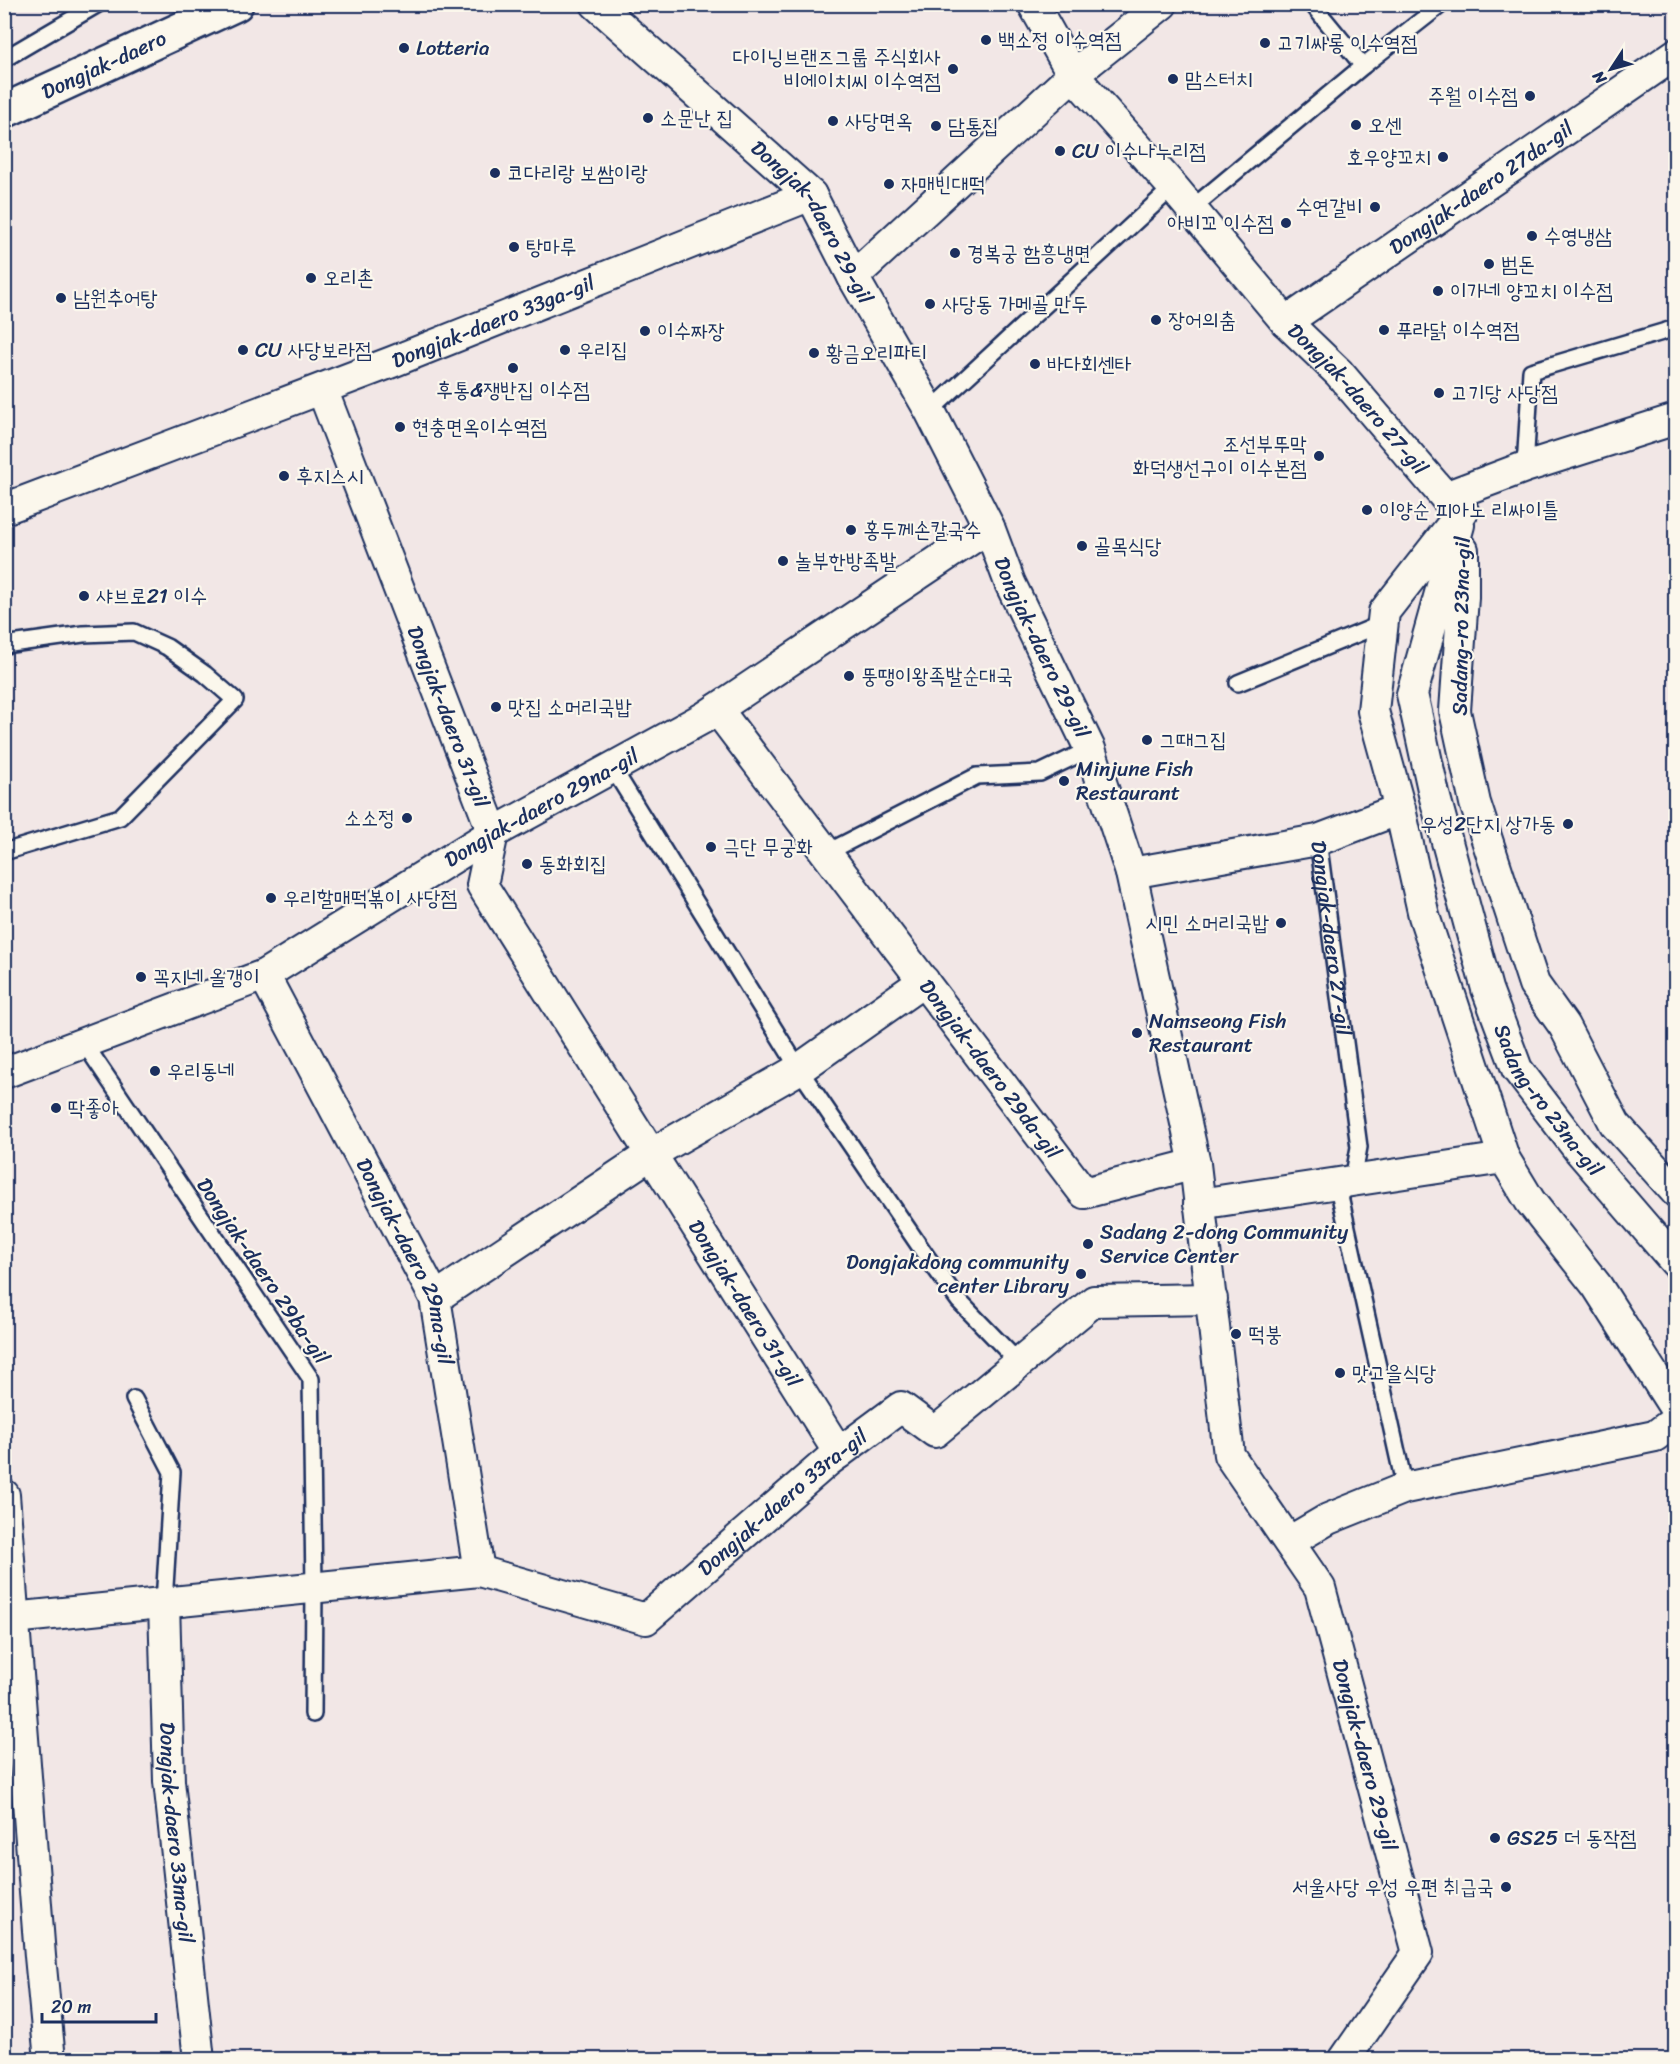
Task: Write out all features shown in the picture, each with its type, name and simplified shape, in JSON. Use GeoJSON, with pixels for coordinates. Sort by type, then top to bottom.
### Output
{"type":"FeatureCollection","features":[{"type":"Feature","properties":{"kind":"main road","name":"Dongjak-daero"},"geometry":{"type":"LineString","coordinates":[[4,111],[236,4]]}},
{"type":"Feature","properties":{"kind":"street","name":"Dongjak-daero 29-gil"},"geometry":{"type":"LineString","coordinates":[[596,4],[811,195],[853,277],[930,411],[989,527],[1010,583],[1090,749],[1131,873],[1195,1164],[1229,1455],[1320,1588],[1418,1953],[1344,2060]]}},
{"type":"Feature","properties":{"kind":"street","name":"Dongjak-daero 27-gil"},"geometry":{"type":"LineString","coordinates":[[1033,4],[1073,75],[1173,187],[1286,321],[1339,373],[1454,504]]}},
{"type":"Feature","properties":{"kind":"street"},"geometry":{"type":"LineString","coordinates":[[853,277],[1073,75],[1162,4]]}},
{"type":"Feature","properties":{"kind":"street","name":"Dongjak-daero 27da-gil"},"geometry":{"type":"LineString","coordinates":[[1286,321],[1676,54]]}},
{"type":"Feature","properties":{"kind":"street","name":"Dongjak-daero 33ga-gil"},"geometry":{"type":"LineString","coordinates":[[4,509],[322,388],[811,195]]}},
{"type":"Feature","properties":{"kind":"street","name":"Dongjak-daero 31-gil"},"geometry":{"type":"LineString","coordinates":[[322,388],[493,833],[482,885],[839,1453]]}},
{"type":"Feature","properties":{"kind":"street"},"geometry":{"type":"LineString","coordinates":[[1676,419],[1524,468],[1454,504],[1384,612],[1373,711],[1400,809],[1424,916],[1504,1158],[1530,1201],[1598,1286],[1676,1410]]}},
{"type":"Feature","properties":{"kind":"street","name":"Sadang-ro 23na-gil"},"geometry":{"type":"LineString","coordinates":[[1454,504],[1463,597],[1455,711],[1475,803],[1534,984],[1564,1026],[1615,1124],[1676,1192]]}},
{"type":"Feature","properties":{"kind":"street","name":"Sadang-ro 23na-gil"},"geometry":{"type":"LineString","coordinates":[[1454,504],[1412,693],[1434,794],[1487,989],[1517,1069],[1578,1149],[1676,1263]]}},
{"type":"Feature","properties":{"kind":"street","name":"Dongjak-daero 29na-gil"},"geometry":{"type":"LineString","coordinates":[[4,1073],[264,975],[493,833],[717,709],[989,527]]}},
{"type":"Feature","properties":{"kind":"street","name":"Dongjak-daero 29da-gil"},"geometry":{"type":"LineString","coordinates":[[717,709],[1084,1193],[1195,1164]]}},
{"type":"Feature","properties":{"kind":"street","name":"Dongjak-daero 27-gil"},"geometry":{"type":"LineString","coordinates":[[1317,840],[1400,809]]}},
{"type":"Feature","properties":{"kind":"street"},"geometry":{"type":"LineString","coordinates":[[1131,873],[1317,840]]}},
{"type":"Feature","properties":{"kind":"street","name":"Dongjak-daero 29ma-gil"},"geometry":{"type":"LineString","coordinates":[[264,975],[435,1298],[479,1571]]}},
{"type":"Feature","properties":{"kind":"street"},"geometry":{"type":"LineString","coordinates":[[435,1298],[651,1154],[799,1069],[924,981]]}},
{"type":"Feature","properties":{"kind":"street"},"geometry":{"type":"LineString","coordinates":[[1199,1204],[1504,1158]]}},
{"type":"Feature","properties":{"kind":"street"},"geometry":{"type":"LineString","coordinates":[[1646,1227],[1676,1207]]}},
{"type":"Feature","properties":{"kind":"street","name":"Dongjak-daero 33ra-gil"},"geometry":{"type":"LineString","coordinates":[[13,1618],[479,1571],[646,1619],[839,1453],[901,1407],[935,1432],[1094,1301],[1212,1299]]}},
{"type":"Feature","properties":{"kind":"street"},"geometry":{"type":"LineString","coordinates":[[1289,1542],[1328,1520],[1405,1488],[1655,1436],[1676,1420]]}},
{"type":"Feature","properties":{"kind":"street"},"geometry":{"type":"LineString","coordinates":[[4,1495],[51,2060]]}},
{"type":"Feature","properties":{"kind":"street","name":"Dongjak-daero 33ma-gil"},"geometry":{"type":"LineString","coordinates":[[164,1603],[169,1781],[199,2060]]}},
{"type":"Feature","properties":{"kind":"lane"},"geometry":{"type":"LineString","coordinates":[[4,59],[98,4]]}},
{"type":"Feature","properties":{"kind":"lane"},"geometry":{"type":"LineString","coordinates":[[1312,4],[1363,66]]}},
{"type":"Feature","properties":{"kind":"lane"},"geometry":{"type":"LineString","coordinates":[[1191,209],[1363,66],[1442,4]]}},
{"type":"Feature","properties":{"kind":"lane"},"geometry":{"type":"LineString","coordinates":[[930,411],[1173,187]]}},
{"type":"Feature","properties":{"kind":"lane"},"geometry":{"type":"LineString","coordinates":[[1524,468],[1531,371],[1676,328]]}},
{"type":"Feature","properties":{"kind":"lane"},"geometry":{"type":"LineString","coordinates":[[1238,683],[1374,627],[1384,612]]}},
{"type":"Feature","properties":{"kind":"lane"},"geometry":{"type":"LineString","coordinates":[[4,645],[83,634],[134,632],[167,647],[205,674],[235,700],[120,817],[4,852]]}},
{"type":"Feature","properties":{"kind":"lane"},"geometry":{"type":"LineString","coordinates":[[826,853],[977,776],[1040,773],[1090,749]]}},
{"type":"Feature","properties":{"kind":"lane"},"geometry":{"type":"LineString","coordinates":[[612,767],[799,1069],[958,1300],[1019,1363]]}},
{"type":"Feature","properties":{"kind":"lane","name":"Dongjak-daero 27-gil"},"geometry":{"type":"LineString","coordinates":[[1317,840],[1359,1146],[1353,1180],[1340,1196],[1405,1488]]}},
{"type":"Feature","properties":{"kind":"lane","name":"Dongjak-daero 29ba-gil"},"geometry":{"type":"LineString","coordinates":[[84,1043],[311,1379],[314,1587]]}},
{"type":"Feature","properties":{"kind":"lane"},"geometry":{"type":"LineString","coordinates":[[134,1399],[172,1472],[164,1603]]}},
{"type":"Feature","properties":{"kind":"lane"},"geometry":{"type":"LineString","coordinates":[[313,1714],[314,1587]]}},
{"type":"Feature","properties":{"kind":"place","name":"백소정 이수역점"},"geometry":{"type":"Point","coordinates":[986,40]}},
{"type":"Feature","properties":{"kind":"place","name":"고기싸롱 이수역점"},"geometry":{"type":"Point","coordinates":[1265,43]}},
{"type":"Feature","properties":{"kind":"place","name":"Lotteria"},"geometry":{"type":"Point","coordinates":[404,48]}},
{"type":"Feature","properties":{"kind":"place","name":"다이닝브랜즈그룹 주식회사 비에이치씨 이수역점"},"geometry":{"type":"Point","coordinates":[953,69]}},
{"type":"Feature","properties":{"kind":"place","name":"맘스터치"},"geometry":{"type":"Point","coordinates":[1173,79]}},
{"type":"Feature","properties":{"kind":"place","name":"주월 이수점"},"geometry":{"type":"Point","coordinates":[1530,96]}},
{"type":"Feature","properties":{"kind":"place","name":"소문난 집"},"geometry":{"type":"Point","coordinates":[648,118]}},
{"type":"Feature","properties":{"kind":"place","name":"사당면옥"},"geometry":{"type":"Point","coordinates":[833,121]}},
{"type":"Feature","properties":{"kind":"place","name":"오센"},"geometry":{"type":"Point","coordinates":[1356,125]}},
{"type":"Feature","properties":{"kind":"place","name":"담통집"},"geometry":{"type":"Point","coordinates":[936,126]}},
{"type":"Feature","properties":{"kind":"place","name":"CU 이수나누리점"},"geometry":{"type":"Point","coordinates":[1060,151]}},
{"type":"Feature","properties":{"kind":"place","name":"호우양꼬치"},"geometry":{"type":"Point","coordinates":[1443,157]}},
{"type":"Feature","properties":{"kind":"place","name":"코다리랑 보쌈이랑"},"geometry":{"type":"Point","coordinates":[495,173]}},
{"type":"Feature","properties":{"kind":"place","name":"자매빈대떡"},"geometry":{"type":"Point","coordinates":[889,184]}},
{"type":"Feature","properties":{"kind":"place","name":"수연갈비"},"geometry":{"type":"Point","coordinates":[1375,207]}},
{"type":"Feature","properties":{"kind":"place","name":"아비꼬 이수점"},"geometry":{"type":"Point","coordinates":[1286,223]}},
{"type":"Feature","properties":{"kind":"place","name":"수영냉삼"},"geometry":{"type":"Point","coordinates":[1532,236]}},
{"type":"Feature","properties":{"kind":"place","name":"탕마루"},"geometry":{"type":"Point","coordinates":[514,247]}},
{"type":"Feature","properties":{"kind":"place","name":"경복궁 함흥냉면"},"geometry":{"type":"Point","coordinates":[955,253]}},
{"type":"Feature","properties":{"kind":"place","name":"범돈"},"geometry":{"type":"Point","coordinates":[1489,264]}},
{"type":"Feature","properties":{"kind":"place","name":"오리촌"},"geometry":{"type":"Point","coordinates":[311,278]}},
{"type":"Feature","properties":{"kind":"place","name":"이가네 양꼬치 이수점"},"geometry":{"type":"Point","coordinates":[1438,291]}},
{"type":"Feature","properties":{"kind":"place","name":"남원추어탕"},"geometry":{"type":"Point","coordinates":[61,298]}},
{"type":"Feature","properties":{"kind":"place","name":"사당동 가메골 만두"},"geometry":{"type":"Point","coordinates":[930,304]}},
{"type":"Feature","properties":{"kind":"place","name":"장어의춤"},"geometry":{"type":"Point","coordinates":[1156,320]}},
{"type":"Feature","properties":{"kind":"place","name":"푸라닭 이수역점"},"geometry":{"type":"Point","coordinates":[1384,330]}},
{"type":"Feature","properties":{"kind":"place","name":"이수짜장"},"geometry":{"type":"Point","coordinates":[645,331]}},
{"type":"Feature","properties":{"kind":"place","name":"CU 사당보라점"},"geometry":{"type":"Point","coordinates":[243,350]}},
{"type":"Feature","properties":{"kind":"place","name":"우리집"},"geometry":{"type":"Point","coordinates":[565,350]}},
{"type":"Feature","properties":{"kind":"place","name":"황금오리파티"},"geometry":{"type":"Point","coordinates":[814,353]}},
{"type":"Feature","properties":{"kind":"place","name":"바다회센타"},"geometry":{"type":"Point","coordinates":[1035,364]}},
{"type":"Feature","properties":{"kind":"place","name":"후통&쟁반집 이수점"},"geometry":{"type":"Point","coordinates":[513,368]}},
{"type":"Feature","properties":{"kind":"place","name":"고기당 사당점"},"geometry":{"type":"Point","coordinates":[1439,393]}},
{"type":"Feature","properties":{"kind":"place","name":"현충면옥이수역점"},"geometry":{"type":"Point","coordinates":[400,427]}},
{"type":"Feature","properties":{"kind":"place","name":"조선부뚜막 화덕생선구이 이수본점"},"geometry":{"type":"Point","coordinates":[1319,456]}},
{"type":"Feature","properties":{"kind":"place","name":"후지스시"},"geometry":{"type":"Point","coordinates":[284,476]}},
{"type":"Feature","properties":{"kind":"place","name":"이양순 피아노 리싸이틀"},"geometry":{"type":"Point","coordinates":[1367,510]}},
{"type":"Feature","properties":{"kind":"place","name":"홍두께손칼국수"},"geometry":{"type":"Point","coordinates":[851,530]}},
{"type":"Feature","properties":{"kind":"place","name":"골목식당"},"geometry":{"type":"Point","coordinates":[1082,546]}},
{"type":"Feature","properties":{"kind":"place","name":"놀부한방족발"},"geometry":{"type":"Point","coordinates":[783,561]}},
{"type":"Feature","properties":{"kind":"place","name":"샤브로21 이수"},"geometry":{"type":"Point","coordinates":[84,596]}},
{"type":"Feature","properties":{"kind":"place","name":"뚱땡이왕족발순대국"},"geometry":{"type":"Point","coordinates":[849,676]}},
{"type":"Feature","properties":{"kind":"place","name":"맛집 소머리국밥"},"geometry":{"type":"Point","coordinates":[496,707]}},
{"type":"Feature","properties":{"kind":"place","name":"그때그집"},"geometry":{"type":"Point","coordinates":[1147,740]}},
{"type":"Feature","properties":{"kind":"place","name":"Minjune Fish Restaurant"},"geometry":{"type":"Point","coordinates":[1064,781]}},
{"type":"Feature","properties":{"kind":"place","name":"소소정"},"geometry":{"type":"Point","coordinates":[407,818]}},
{"type":"Feature","properties":{"kind":"place","name":"우성2단지 상가동"},"geometry":{"type":"Point","coordinates":[1568,824]}},
{"type":"Feature","properties":{"kind":"place","name":"극단 무궁화"},"geometry":{"type":"Point","coordinates":[711,847]}},
{"type":"Feature","properties":{"kind":"place","name":"동화회집"},"geometry":{"type":"Point","coordinates":[527,864]}},
{"type":"Feature","properties":{"kind":"place","name":"우리할매떡볶이 사당점"},"geometry":{"type":"Point","coordinates":[271,898]}},
{"type":"Feature","properties":{"kind":"place","name":"시민 소머리국밥"},"geometry":{"type":"Point","coordinates":[1281,923]}},
{"type":"Feature","properties":{"kind":"place","name":"꼭지네 올갱이"},"geometry":{"type":"Point","coordinates":[141,977]}},
{"type":"Feature","properties":{"kind":"place","name":"Namseong Fish Restaurant"},"geometry":{"type":"Point","coordinates":[1137,1033]}},
{"type":"Feature","properties":{"kind":"place","name":"우리동네"},"geometry":{"type":"Point","coordinates":[155,1071]}},
{"type":"Feature","properties":{"kind":"place","name":"딱좋아"},"geometry":{"type":"Point","coordinates":[56,1108]}},
{"type":"Feature","properties":{"kind":"place","name":"Sadang 2-dong Community Service Center"},"geometry":{"type":"Point","coordinates":[1088,1244]}},
{"type":"Feature","properties":{"kind":"place","name":"Dongjakdong community center Library"},"geometry":{"type":"Point","coordinates":[1081,1274]}},
{"type":"Feature","properties":{"kind":"place","name":"떡붕"},"geometry":{"type":"Point","coordinates":[1236,1334]}},
{"type":"Feature","properties":{"kind":"place","name":"맛고을식당"},"geometry":{"type":"Point","coordinates":[1340,1373]}},
{"type":"Feature","properties":{"kind":"place","name":"GS25 더 동작점"},"geometry":{"type":"Point","coordinates":[1495,1838]}},
{"type":"Feature","properties":{"kind":"place","name":"서울사당 우성 우편 취급국"},"geometry":{"type":"Point","coordinates":[1506,1887]}}]}
